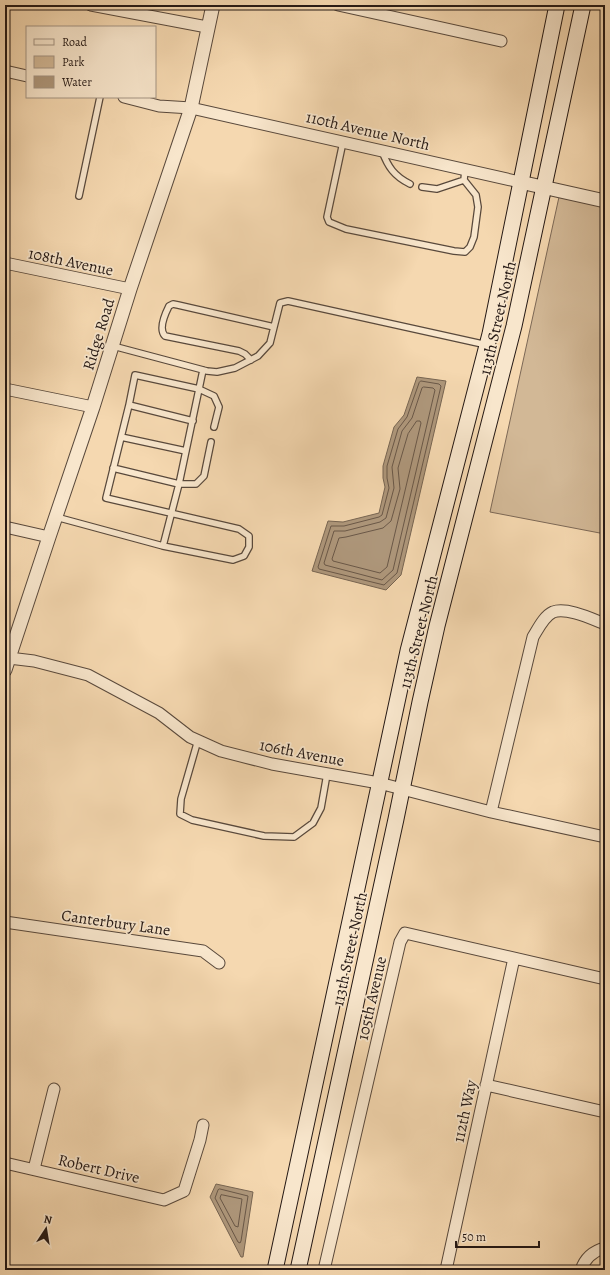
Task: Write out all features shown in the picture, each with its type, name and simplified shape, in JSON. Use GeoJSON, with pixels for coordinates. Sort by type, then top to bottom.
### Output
{"type":"FeatureCollection","features":[{"type":"Feature","properties":{"kind":"main road","name":"113th Street North"},"geometry":{"type":"LineString","coordinates":[[275,1270],[408,651],[487,345],[557,5]]}},
{"type":"Feature","properties":{"kind":"main road","name":"113th Street North"},"geometry":{"type":"LineString","coordinates":[[298,1270],[437,626],[514,326],[545,188],[583,5]]}},
{"type":"Feature","properties":{"kind":"street"},"geometry":{"type":"LineString","coordinates":[[91,5],[207,27]]}},
{"type":"Feature","properties":{"kind":"street","name":"Ridge Road"},"geometry":{"type":"LineString","coordinates":[[7,664],[191,108],[207,27],[213,5]]}},
{"type":"Feature","properties":{"kind":"street"},"geometry":{"type":"LineString","coordinates":[[338,5],[501,40]]}},
{"type":"Feature","properties":{"kind":"street"},"geometry":{"type":"LineString","coordinates":[[5,72],[26,76]]}},
{"type":"Feature","properties":{"kind":"street","name":"110th Avenue North"},"geometry":{"type":"LineString","coordinates":[[128,98],[159,106],[191,108],[343,142],[382,151],[465,175],[520,182],[605,201]]}},
{"type":"Feature","properties":{"kind":"street","name":"108th Avenue"},"geometry":{"type":"LineString","coordinates":[[5,263],[130,289]]}},
{"type":"Feature","properties":{"kind":"street"},"geometry":{"type":"LineString","coordinates":[[5,390],[93,407]]}},
{"type":"Feature","properties":{"kind":"street"},"geometry":{"type":"LineString","coordinates":[[5,528],[49,537]]}},
{"type":"Feature","properties":{"kind":"street"},"geometry":{"type":"LineString","coordinates":[[491,812],[533,637],[543,622],[553,612],[570,611],[605,624]]}},
{"type":"Feature","properties":{"kind":"street","name":"106th Avenue"},"geometry":{"type":"LineString","coordinates":[[7,664],[34,661],[88,675],[159,713],[190,737],[221,751],[272,764],[379,783],[491,812],[605,837]]}},
{"type":"Feature","properties":{"kind":"street","name":"Canterbury Lane"},"geometry":{"type":"LineString","coordinates":[[5,922],[203,951],[219,963]]}},
{"type":"Feature","properties":{"kind":"street","name":"105th Avenue"},"geometry":{"type":"LineString","coordinates":[[324,1270],[400,942],[405,933],[605,979]]}},
{"type":"Feature","properties":{"kind":"street","name":"112th Way"},"geometry":{"type":"LineString","coordinates":[[446,1270],[514,958]]}},
{"type":"Feature","properties":{"kind":"street"},"geometry":{"type":"LineString","coordinates":[[486,1085],[605,1112]]}},
{"type":"Feature","properties":{"kind":"street"},"geometry":{"type":"LineString","coordinates":[[34,1169],[54,1089]]}},
{"type":"Feature","properties":{"kind":"street","name":"Robert Drive"},"geometry":{"type":"LineString","coordinates":[[5,1164],[34,1169],[164,1200],[184,1191],[200,1140],[203,1125]]}},
{"type":"Feature","properties":{"kind":"street"},"geometry":{"type":"LineString","coordinates":[[581,1270],[588,1257],[600,1249]]}},
{"type":"Feature","properties":{"kind":"lane"},"geometry":{"type":"LineString","coordinates":[[79,196],[100,98]]}},
{"type":"Feature","properties":{"kind":"lane"},"geometry":{"type":"LineString","coordinates":[[343,142],[327,217],[329,222],[346,229],[465,252],[470,247],[474,237],[478,207],[476,196],[465,175],[437,189],[422,187]]}},
{"type":"Feature","properties":{"kind":"lane"},"geometry":{"type":"LineString","coordinates":[[382,151],[388,166],[400,179],[410,184]]}},
{"type":"Feature","properties":{"kind":"lane"},"geometry":{"type":"LineString","coordinates":[[113,346],[203,370],[216,372],[235,368],[258,356],[270,343],[280,303],[288,301],[487,345]]}},
{"type":"Feature","properties":{"kind":"lane"},"geometry":{"type":"LineString","coordinates":[[251,360],[245,354],[239,352],[166,336],[162,333],[161,329],[169,306],[178,304],[274,327]]}},
{"type":"Feature","properties":{"kind":"lane"},"geometry":{"type":"LineString","coordinates":[[163,546],[179,484],[203,370]]}},
{"type":"Feature","properties":{"kind":"lane"},"geometry":{"type":"LineString","coordinates":[[56,517],[163,546],[233,560],[244,556],[249,547],[249,536],[239,529],[106,498],[136,375],[199,389],[214,396],[218,407],[214,426]]}},
{"type":"Feature","properties":{"kind":"lane"},"geometry":{"type":"LineString","coordinates":[[129,405],[193,421]]}},
{"type":"Feature","properties":{"kind":"lane"},"geometry":{"type":"LineString","coordinates":[[121,437],[186,451]]}},
{"type":"Feature","properties":{"kind":"lane"},"geometry":{"type":"LineString","coordinates":[[113,468],[179,484],[196,484],[204,476],[211,442]]}},
{"type":"Feature","properties":{"kind":"lane"},"geometry":{"type":"LineString","coordinates":[[198,740],[181,799],[180,814],[192,820],[264,836],[294,838],[313,823],[321,808],[327,774]]}},
{"type":"Feature","properties":{"kind":"green space"},"geometry":{"type":"Polygon","coordinates":[[[559,197],[605,207],[605,534],[490,512],[559,197]]]}},
{"type":"Feature","properties":{"kind":"water"},"geometry":{"type":"Polygon","coordinates":[[[417,377],[446,381],[401,575],[386,590],[312,571],[328,521],[343,522],[379,513],[385,487],[383,466],[394,427],[404,415],[417,377]]]}},
{"type":"Feature","properties":{"kind":"water"},"geometry":{"type":"Polygon","coordinates":[[[216,1184],[253,1192],[243,1257],[241,1257],[210,1197],[216,1184]]]}}]}
